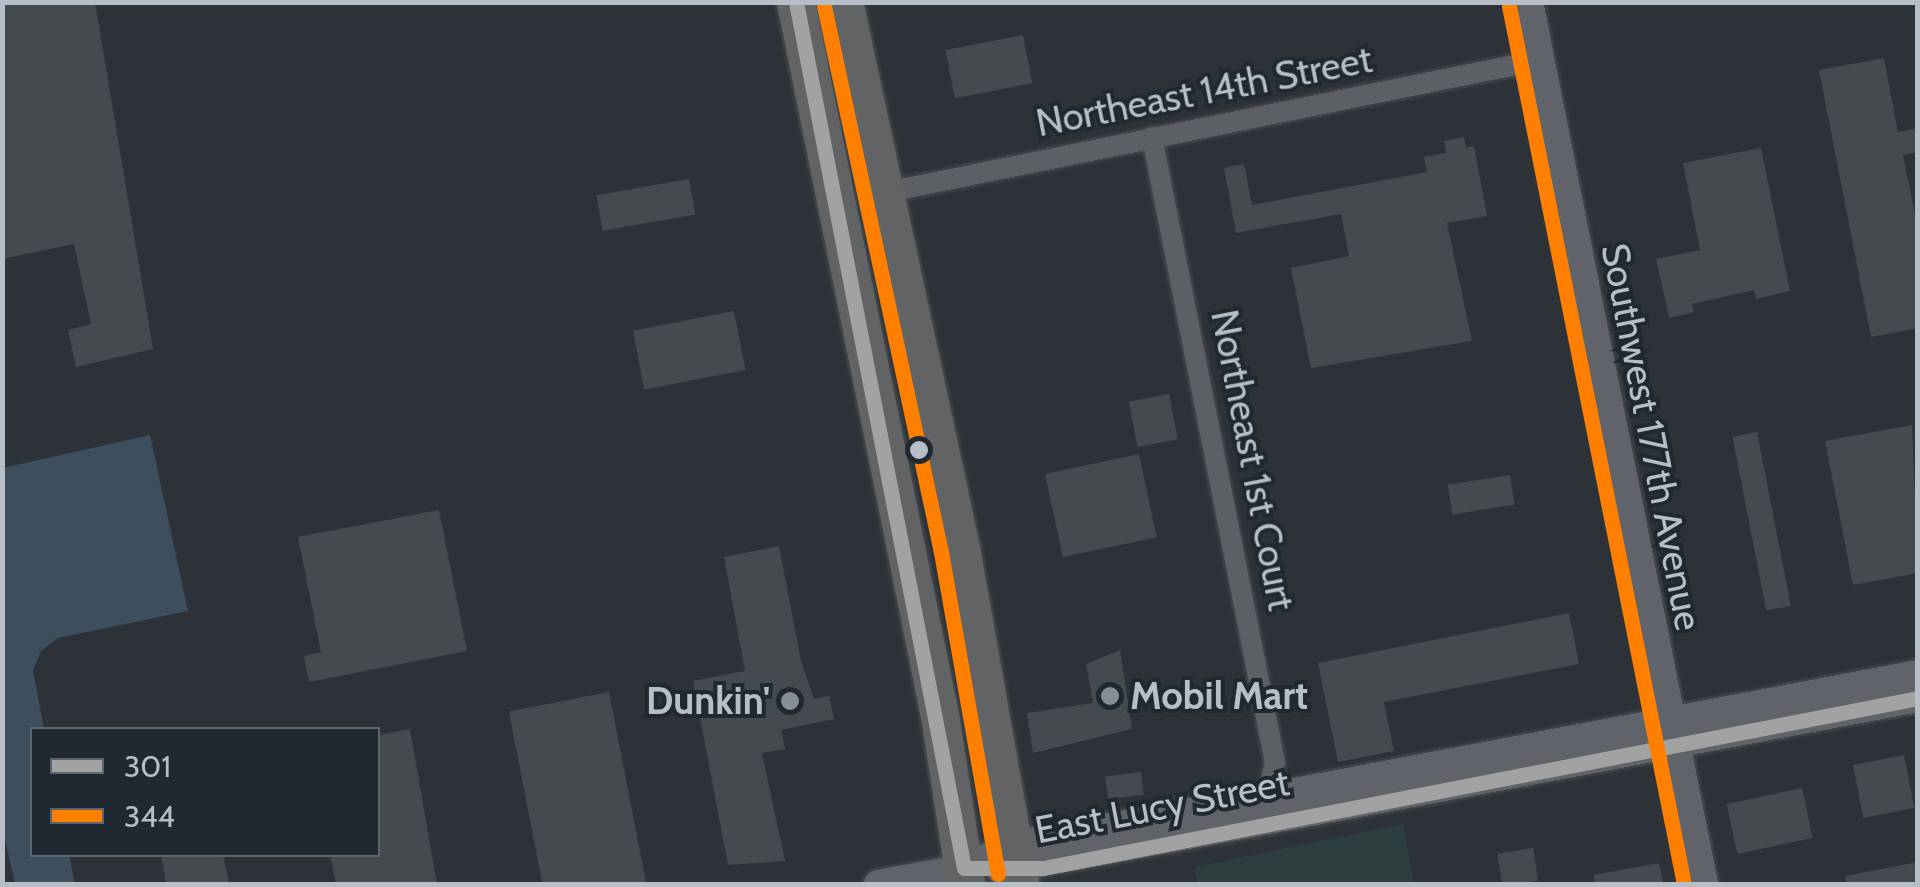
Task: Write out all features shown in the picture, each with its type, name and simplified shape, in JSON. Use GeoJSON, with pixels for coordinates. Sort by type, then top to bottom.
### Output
{"type":"FeatureCollection","features":[{"type":"Feature","properties":{"kind":"highway"},"geometry":{"type":"LineString","coordinates":[[796,2],[965,876]]}},
{"type":"Feature","properties":{"kind":"highway"},"geometry":{"type":"LineString","coordinates":[[844,2],[961,548],[1018,867]]}},
{"type":"Feature","properties":{"kind":"street","name":"Southwest 177th Avenue"},"geometry":{"type":"LineString","coordinates":[[1529,2],[1704,884]]}},
{"type":"Feature","properties":{"kind":"street","name":"Northeast 14th Street"},"geometry":{"type":"LineString","coordinates":[[882,193],[1540,60]]}},
{"type":"Feature","properties":{"kind":"street","name":"Northeast 1st Court"},"geometry":{"type":"LineString","coordinates":[[1152,137],[1275,763],[1287,803]]}},
{"type":"Feature","properties":{"kind":"street","name":"East Lucy Street"},"geometry":{"type":"LineString","coordinates":[[1673,734],[1918,674]]}},
{"type":"Feature","properties":{"kind":"street","name":"East Lucy Street"},"geometry":{"type":"LineString","coordinates":[[878,884],[1018,867],[1287,803],[1381,790],[1673,734],[1918,698]]}},
{"type":"Feature","properties":{"kind":"street","name":"East Lucy Street"},"geometry":{"type":"LineString","coordinates":[[1018,867],[1287,803]]}},
{"type":"Feature","properties":{"kind":"shaded area"},"geometry":{"type":"Polygon","coordinates":[[[1403,824],[1414,884],[1198,884],[1194,867],[1403,824]]]}},
{"type":"Feature","properties":{"kind":"water"},"geometry":{"type":"Polygon","coordinates":[[[150,435],[188,611],[58,638],[41,651],[33,671],[44,727],[30,727],[30,857],[69,857],[75,884],[15,884],[2,827],[3,468],[150,435]]]}},
{"type":"Feature","properties":{"kind":"building"},"geometry":{"type":"Polygon","coordinates":[[[2,2],[95,2],[153,349],[76,367],[68,330],[91,324],[74,244],[2,259],[2,2]]]}},
{"type":"Feature","properties":{"kind":"building"},"geometry":{"type":"Polygon","coordinates":[[[1023,35],[1032,83],[955,98],[945,50],[1023,35]]]}},
{"type":"Feature","properties":{"kind":"building"},"geometry":{"type":"Polygon","coordinates":[[[1884,58],[1898,132],[1918,128],[1918,152],[1903,155],[1918,230],[1918,328],[1871,337],[1819,70],[1884,58]]]}},
{"type":"Feature","properties":{"kind":"building"},"geometry":{"type":"Polygon","coordinates":[[[1464,137],[1466,148],[1474,146],[1487,216],[1447,223],[1472,341],[1311,368],[1291,268],[1349,256],[1341,214],[1236,233],[1224,168],[1244,164],[1252,205],[1427,172],[1424,157],[1446,153],[1444,141],[1464,137]]]}},
{"type":"Feature","properties":{"kind":"building"},"geometry":{"type":"Polygon","coordinates":[[[1761,148],[1790,291],[1756,299],[1754,290],[1692,304],[1694,312],[1669,318],[1656,259],[1700,250],[1683,163],[1761,148]]]}},
{"type":"Feature","properties":{"kind":"building"},"geometry":{"type":"Polygon","coordinates":[[[689,179],[695,214],[603,231],[596,195],[689,179]]]}},
{"type":"Feature","properties":{"kind":"building"},"geometry":{"type":"Polygon","coordinates":[[[734,311],[745,370],[644,390],[633,331],[734,311]]]}},
{"type":"Feature","properties":{"kind":"building"},"geometry":{"type":"Polygon","coordinates":[[[1169,394],[1178,439],[1138,447],[1129,402],[1169,394]]]}},
{"type":"Feature","properties":{"kind":"building"},"geometry":{"type":"Polygon","coordinates":[[[1912,425],[1918,573],[1853,585],[1825,441],[1912,425]]]}},
{"type":"Feature","properties":{"kind":"building"},"geometry":{"type":"Polygon","coordinates":[[[1757,432],[1791,606],[1766,611],[1732,437],[1757,432]]]}},
{"type":"Feature","properties":{"kind":"building"},"geometry":{"type":"Polygon","coordinates":[[[1139,454],[1157,537],[1063,557],[1045,474],[1139,454]]]}},
{"type":"Feature","properties":{"kind":"building"},"geometry":{"type":"Polygon","coordinates":[[[1510,475],[1515,505],[1452,514],[1448,485],[1510,475]]]}},
{"type":"Feature","properties":{"kind":"building"},"geometry":{"type":"Polygon","coordinates":[[[439,510],[467,651],[309,682],[304,656],[321,652],[298,537],[439,510]]]}},
{"type":"Feature","properties":{"kind":"building"},"geometry":{"type":"Polygon","coordinates":[[[779,546],[801,661],[814,699],[829,696],[834,719],[781,730],[785,749],[762,753],[785,861],[728,865],[693,681],[745,671],[724,557],[779,546]]]}},
{"type":"Feature","properties":{"kind":"building"},"geometry":{"type":"Polygon","coordinates":[[[1569,613],[1579,664],[1384,702],[1394,751],[1338,762],[1318,663],[1569,613]]]}},
{"type":"Feature","properties":{"kind":"building"},"geometry":{"type":"Polygon","coordinates":[[[1120,650],[1132,729],[1033,753],[1027,713],[1093,703],[1086,664],[1120,650]]]}},
{"type":"Feature","properties":{"kind":"building"},"geometry":{"type":"Polygon","coordinates":[[[609,692],[646,881],[542,884],[509,711],[609,692]]]}},
{"type":"Feature","properties":{"kind":"building"},"geometry":{"type":"Polygon","coordinates":[[[410,729],[437,884],[336,884],[331,857],[380,857],[380,735],[410,729]]]}},
{"type":"Feature","properties":{"kind":"building"},"geometry":{"type":"Polygon","coordinates":[[[1904,755],[1914,808],[1863,818],[1853,765],[1904,755]]]}},
{"type":"Feature","properties":{"kind":"building"},"geometry":{"type":"Polygon","coordinates":[[[1141,772],[1144,795],[1108,799],[1105,776],[1141,772]]]}},
{"type":"Feature","properties":{"kind":"building"},"geometry":{"type":"Polygon","coordinates":[[[1802,788],[1813,838],[1737,854],[1727,804],[1802,788]]]}},
{"type":"Feature","properties":{"kind":"building"},"geometry":{"type":"Polygon","coordinates":[[[1533,848],[1538,881],[1502,884],[1497,854],[1533,848]]]}},
{"type":"Feature","properties":{"kind":"building"},"geometry":{"type":"Polygon","coordinates":[[[162,857],[224,857],[229,884],[166,884],[162,857]]]}},
{"type":"Feature","properties":{"kind":"building"},"geometry":{"type":"Polygon","coordinates":[[[1918,862],[1918,884],[1846,884],[1845,876],[1918,862]]]}},
{"type":"Feature","properties":{"kind":"building"},"geometry":{"type":"Polygon","coordinates":[[[1659,863],[1663,884],[1595,884],[1594,875],[1659,863]]]}},
{"type":"Feature","properties":{"kind":"transit line","name":"301"},"geometry":{"type":"LineString","coordinates":[[796,2],[964,868]]}},
{"type":"Feature","properties":{"kind":"transit line","name":"344"},"geometry":{"type":"LineString","coordinates":[[824,6],[941,552],[998,874]]}},
{"type":"Feature","properties":{"kind":"transit line","name":"344"},"geometry":{"type":"LineString","coordinates":[[1509,6],[1684,884]]}},
{"type":"Feature","properties":{"kind":"transit line","name":"301"},"geometry":{"type":"LineString","coordinates":[[964,868],[1043,868],[1918,698]]}},
{"type":"Feature","properties":{"kind":"place","name":"Mobil Mart"},"geometry":{"type":"Point","coordinates":[1110,696]}},
{"type":"Feature","properties":{"kind":"place","name":"Dunkin'"},"geometry":{"type":"Point","coordinates":[790,701]}}]}
